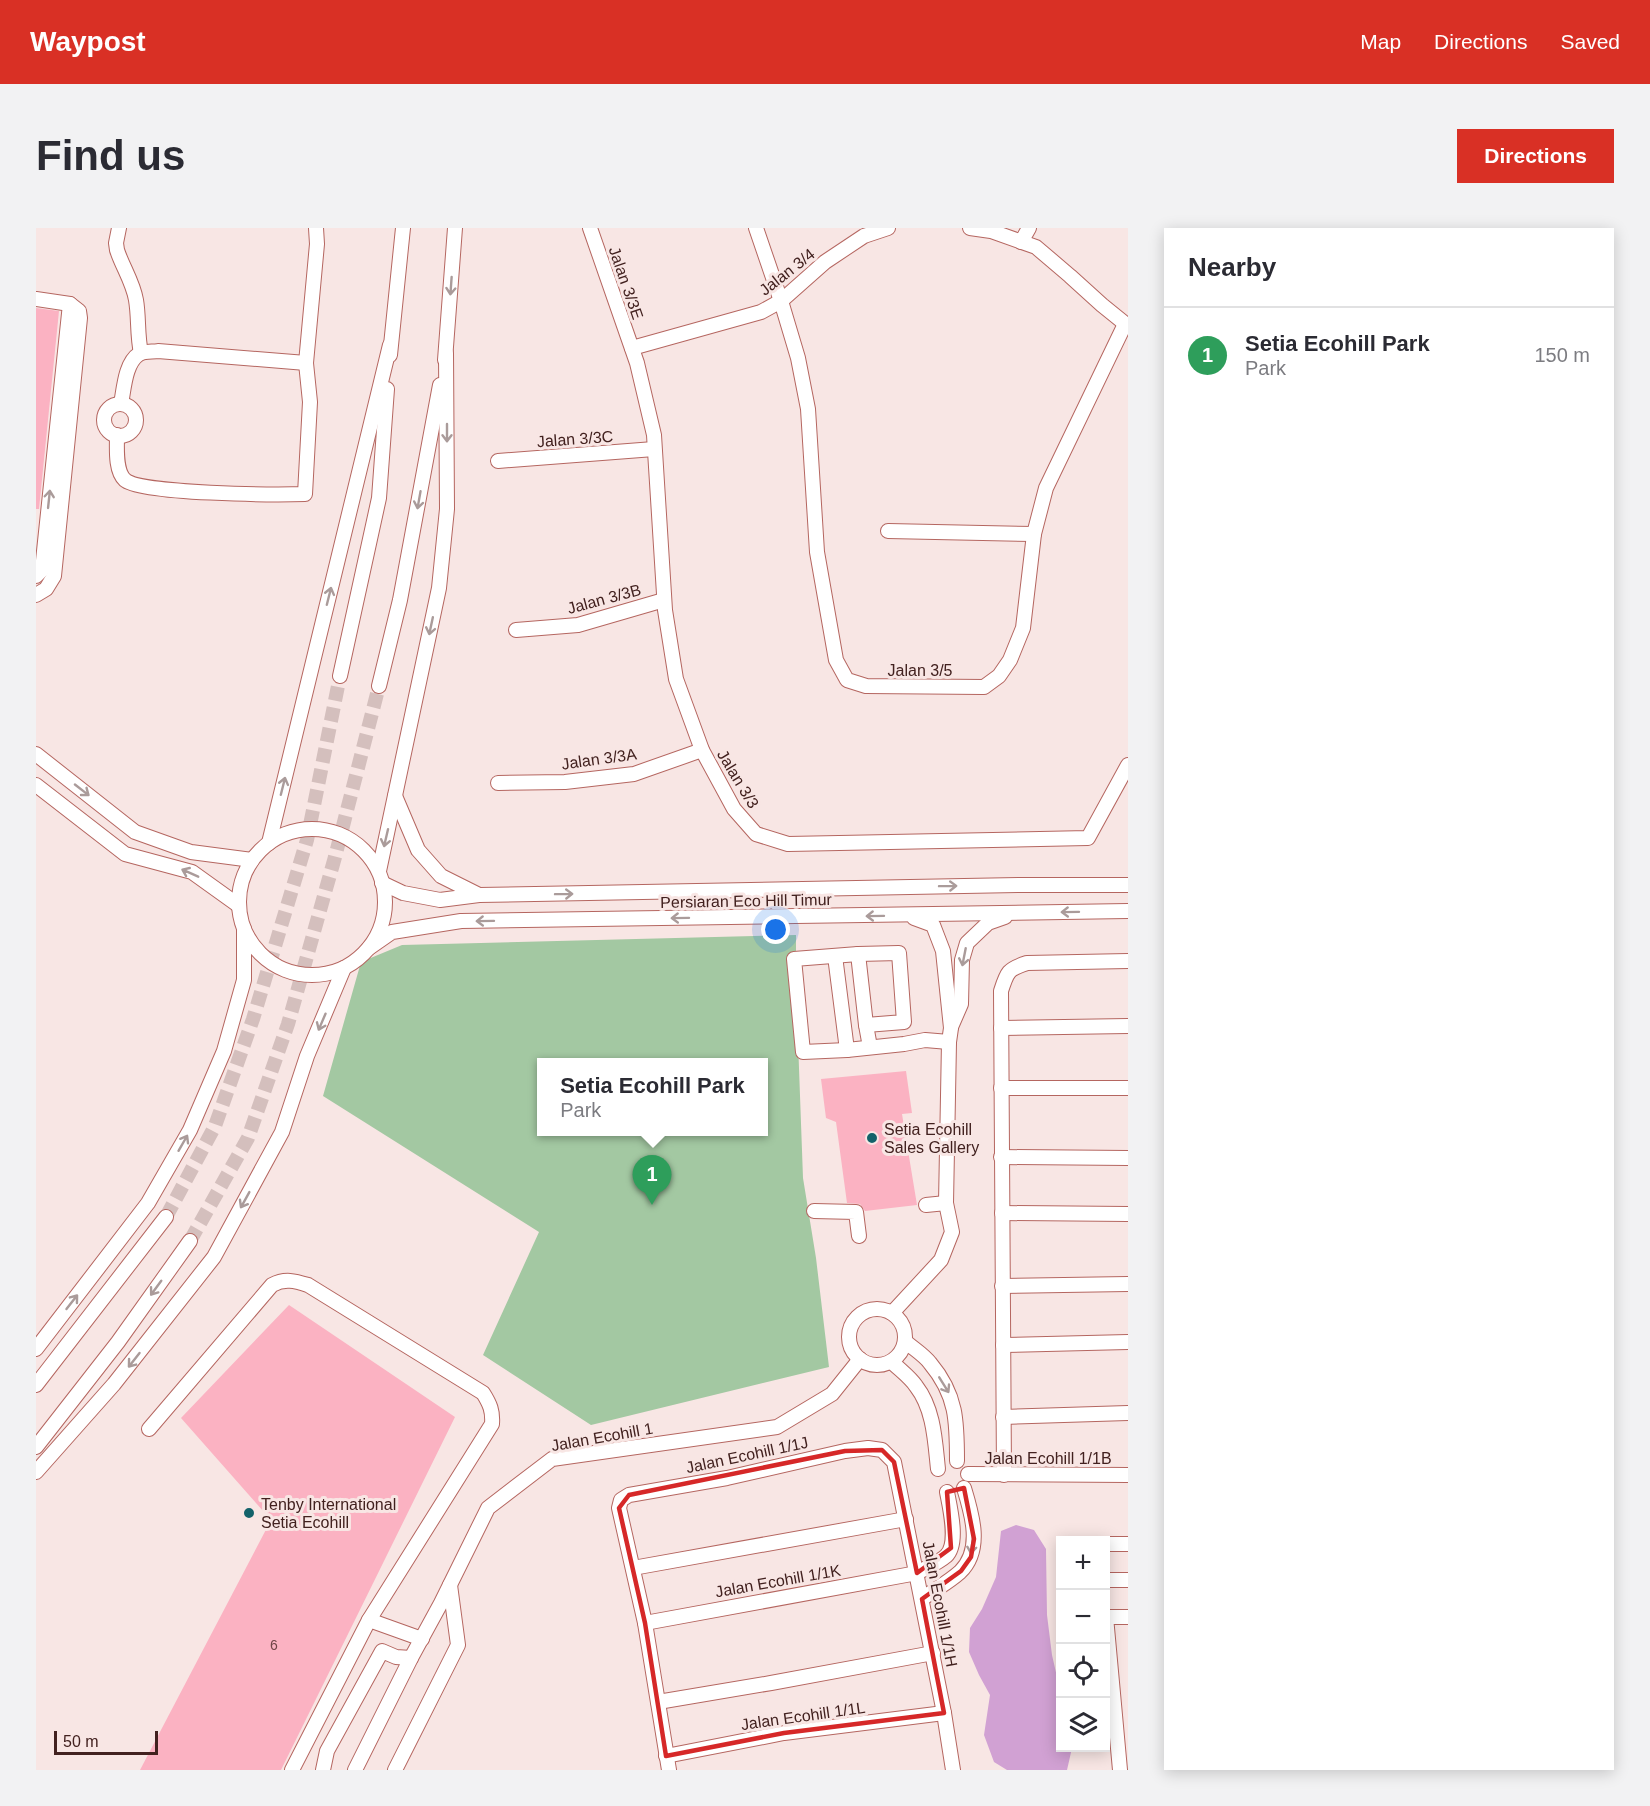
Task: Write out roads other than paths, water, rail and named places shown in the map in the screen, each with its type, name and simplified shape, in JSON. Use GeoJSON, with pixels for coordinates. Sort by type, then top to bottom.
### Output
{"type":"FeatureCollection","features":[{"type":"Feature","properties":{"kind":"street"},"geometry":{"type":"LineString","coordinates":[[119,228],[117,250],[134,291],[141,353]]}},
{"type":"Feature","properties":{"kind":"street"},"geometry":{"type":"LineString","coordinates":[[117,435],[120,474],[134,486],[258,494],[305,494],[310,402],[306,363],[317,244],[316,228]]}},
{"type":"Feature","properties":{"kind":"street"},"geometry":{"type":"LineString","coordinates":[[340,676],[379,498],[390,345],[403,228]]}},
{"type":"Feature","properties":{"kind":"street"},"geometry":{"type":"LineString","coordinates":[[380,877],[439,588],[447,509],[446,353],[455,228]]}},
{"type":"Feature","properties":{"kind":"street","name":"Jalan 3/3E"},"geometry":{"type":"LineString","coordinates":[[590,228],[637,363]]}},
{"type":"Feature","properties":{"kind":"street","name":"Jalan 3/5"},"geometry":{"type":"LineString","coordinates":[[756,228],[798,358],[808,409],[817,552],[836,660],[847,680],[866,686],[984,687],[999,676],[1010,660],[1023,628],[1034,534],[1046,488],[1127,325]]}},
{"type":"Feature","properties":{"kind":"street","name":"Jalan 3/4"},"geometry":{"type":"LineString","coordinates":[[632,348],[761,312],[781,301],[825,262],[864,236],[888,228]]}},
{"type":"Feature","properties":{"kind":"street"},"geometry":{"type":"LineString","coordinates":[[970,228],[991,231],[1036,247],[1127,325]]}},
{"type":"Feature","properties":{"kind":"street"},"geometry":{"type":"LineString","coordinates":[[1022,242],[1029,228]]}},
{"type":"Feature","properties":{"kind":"street"},"geometry":{"type":"LineString","coordinates":[[36,299],[70,304],[79,311],[80,318],[54,576],[46,589],[36,595]]}},
{"type":"Feature","properties":{"kind":"street"},"geometry":{"type":"LineString","coordinates":[[36,576],[42,570],[70,304]]}},
{"type":"Feature","properties":{"kind":"street"},"geometry":{"type":"LineString","coordinates":[[269,843],[390,345]]}},
{"type":"Feature","properties":{"kind":"street"},"geometry":{"type":"LineString","coordinates":[[121,404],[129,367],[141,353],[158,351],[306,363]]}},
{"type":"Feature","properties":{"kind":"street"},"geometry":{"type":"LineString","coordinates":[[379,686],[400,600],[446,353]]}},
{"type":"Feature","properties":{"kind":"street","name":"Jalan 3/3"},"geometry":{"type":"LineString","coordinates":[[637,363],[654,435],[664,600],[676,680],[702,750],[734,809],[756,834],[788,844],[1088,838],[1128,765]]}},
{"type":"Feature","properties":{"kind":"street"},"geometry":{"type":"LineString","coordinates":[[121,404],[132,410],[136,420],[132,430],[117,435],[107,430],[104,419],[108,409],[121,404]]}},
{"type":"Feature","properties":{"kind":"street","name":"Jalan 3/3C"},"geometry":{"type":"LineString","coordinates":[[498,461],[654,449]]}},
{"type":"Feature","properties":{"kind":"street"},"geometry":{"type":"LineString","coordinates":[[888,531],[1034,534]]}},
{"type":"Feature","properties":{"kind":"street","name":"Jalan 3/3B"},"geometry":{"type":"LineString","coordinates":[[516,630],[578,626],[664,600]]}},
{"type":"Feature","properties":{"kind":"street","name":"Jalan 3/3A"},"geometry":{"type":"LineString","coordinates":[[498,783],[565,782],[634,774],[702,750]]}},
{"type":"Feature","properties":{"kind":"street"},"geometry":{"type":"LineString","coordinates":[[36,754],[135,832],[191,852],[252,860]]}},
{"type":"Feature","properties":{"kind":"street"},"geometry":{"type":"LineString","coordinates":[[36,785],[125,854],[192,872],[238,905]]}},
{"type":"Feature","properties":{"kind":"street"},"geometry":{"type":"LineString","coordinates":[[395,796],[418,849],[441,876],[480,895]]}},
{"type":"Feature","properties":{"kind":"street"},"geometry":{"type":"LineString","coordinates":[[36,1349],[148,1203],[190,1130],[224,1051],[244,980],[243,929],[238,905],[241,881],[252,860],[269,843],[291,831],[316,829],[336,832],[353,841],[368,855],[380,877],[384,890],[385,911],[380,930],[369,948],[344,968],[312,975],[293,972],[275,965],[256,949],[243,929]]}},
{"type":"Feature","properties":{"kind":"street","name":"Persiaran Eco Hill Timur"},"geometry":{"type":"LineString","coordinates":[[380,877],[403,893],[440,900],[480,895],[1010,885],[1128,885]]}},
{"type":"Feature","properties":{"kind":"street","name":"Persiaran Eco Hill Timur"},"geometry":{"type":"LineString","coordinates":[[369,948],[392,932],[461,921],[1128,911]]}},
{"type":"Feature","properties":{"kind":"street"},"geometry":{"type":"LineString","coordinates":[[950,1035],[961,1004],[962,960],[967,943],[988,923],[1022,912]]}},
{"type":"Feature","properties":{"kind":"street"},"geometry":{"type":"LineString","coordinates":[[892,1313],[941,1260],[952,1232],[946,1203],[950,1035],[943,951],[933,925],[921,919],[900,915]]}},
{"type":"Feature","properties":{"kind":"street"},"geometry":{"type":"LineString","coordinates":[[866,1025],[904,1022],[899,953],[794,959],[803,1052],[904,1044],[950,1035]]}},
{"type":"Feature","properties":{"kind":"street"},"geometry":{"type":"LineString","coordinates":[[858,954],[870,1047]]}},
{"type":"Feature","properties":{"kind":"street"},"geometry":{"type":"LineString","coordinates":[[835,956],[847,1050]]}},
{"type":"Feature","properties":{"kind":"street"},"geometry":{"type":"LineString","coordinates":[[1004,1475],[1001,991],[1005,977],[1013,967],[1027,963],[1128,961]]}},
{"type":"Feature","properties":{"kind":"street"},"geometry":{"type":"LineString","coordinates":[[36,1472],[114,1384],[214,1257],[282,1132],[307,1056],[344,968]]}},
{"type":"Feature","properties":{"kind":"street"},"geometry":{"type":"LineString","coordinates":[[1001,1028],[1128,1026]]}},
{"type":"Feature","properties":{"kind":"street"},"geometry":{"type":"LineString","coordinates":[[1001,1088],[1128,1088]]}},
{"type":"Feature","properties":{"kind":"street"},"geometry":{"type":"LineString","coordinates":[[1001,1157],[1128,1158]]}},
{"type":"Feature","properties":{"kind":"street"},"geometry":{"type":"LineString","coordinates":[[926,1205],[946,1203]]}},
{"type":"Feature","properties":{"kind":"street"},"geometry":{"type":"LineString","coordinates":[[814,1211],[856,1212],[859,1236]]}},
{"type":"Feature","properties":{"kind":"street"},"geometry":{"type":"LineString","coordinates":[[1002,1213],[1128,1214]]}},
{"type":"Feature","properties":{"kind":"street"},"geometry":{"type":"LineString","coordinates":[[36,1385],[166,1217]]}},
{"type":"Feature","properties":{"kind":"street"},"geometry":{"type":"LineString","coordinates":[[36,1447],[118,1342],[190,1240]]}},
{"type":"Feature","properties":{"kind":"street"},"geometry":{"type":"LineString","coordinates":[[149,1429],[272,1285],[291,1279],[308,1285],[483,1393],[491,1406],[492,1424],[369,1620],[292,1770]]}},
{"type":"Feature","properties":{"kind":"street"},"geometry":{"type":"LineString","coordinates":[[1002,1286],[1128,1284]]}},
{"type":"Feature","properties":{"kind":"street"},"geometry":{"type":"LineString","coordinates":[[884,1310],[892,1313],[903,1325],[906,1333],[903,1350],[892,1362],[875,1366],[860,1359],[854,1353],[849,1337],[854,1321],[867,1311],[884,1310]]}},
{"type":"Feature","properties":{"kind":"street"},"geometry":{"type":"LineString","coordinates":[[906,1342],[930,1363],[949,1393],[955,1410],[957,1461]]}},
{"type":"Feature","properties":{"kind":"street"},"geometry":{"type":"LineString","coordinates":[[1003,1345],[1128,1342]]}},
{"type":"Feature","properties":{"kind":"street","name":"Jalan Ecohill 1"},"geometry":{"type":"LineString","coordinates":[[355,1770],[488,1508],[552,1459],[777,1427],[832,1394],[860,1359]]}},
{"type":"Feature","properties":{"kind":"street"},"geometry":{"type":"LineString","coordinates":[[892,1362],[915,1384],[926,1400],[934,1429],[938,1485],[947,1492],[957,1492],[967,1484],[966,1468],[957,1461],[946,1461],[938,1469]]}},
{"type":"Feature","properties":{"kind":"street"},"geometry":{"type":"LineString","coordinates":[[1003,1417],[1128,1413]]}},
{"type":"Feature","properties":{"kind":"street","name":"Jalan Ecohill 1/1J"},"geometry":{"type":"LineString","coordinates":[[633,1568],[619,1508],[621,1500],[628,1495],[726,1478],[845,1451],[868,1448],[882,1450]]}},
{"type":"Feature","properties":{"kind":"street","name":"Jalan Ecohill 1/1H"},"geometry":{"type":"LineString","coordinates":[[882,1450],[894,1462],[933,1653],[953,1770]]}},
{"type":"Feature","properties":{"kind":"street","name":"Jalan Ecohill 1/1B"},"geometry":{"type":"LineString","coordinates":[[968,1474],[1128,1475]]}},
{"type":"Feature","properties":{"kind":"street"},"geometry":{"type":"LineString","coordinates":[[922,1599],[961,1571],[971,1557],[974,1539],[970,1509],[964,1488]]}},
{"type":"Feature","properties":{"kind":"street"},"geometry":{"type":"LineString","coordinates":[[917,1573],[946,1555],[951,1548],[953,1539],[947,1492]]}},
{"type":"Feature","properties":{"kind":"street"},"geometry":{"type":"LineString","coordinates":[[668,1763],[645,1623],[633,1568],[906,1519]]}},
{"type":"Feature","properties":{"kind":"street"},"geometry":{"type":"LineString","coordinates":[[1110,1544],[1128,1544]]}},
{"type":"Feature","properties":{"kind":"street","name":"Jalan Ecohill 1/1K"},"geometry":{"type":"LineString","coordinates":[[645,1623],[917,1573]]}},
{"type":"Feature","properties":{"kind":"street"},"geometry":{"type":"LineString","coordinates":[[1110,1580],[1128,1580]]}},
{"type":"Feature","properties":{"kind":"street"},"geometry":{"type":"LineString","coordinates":[[395,1770],[458,1645],[450,1585]]}},
{"type":"Feature","properties":{"kind":"street"},"geometry":{"type":"LineString","coordinates":[[1110,1617],[1128,1617]]}},
{"type":"Feature","properties":{"kind":"street"},"geometry":{"type":"LineString","coordinates":[[369,1620],[422,1639]]}},
{"type":"Feature","properties":{"kind":"street"},"geometry":{"type":"LineString","coordinates":[[359,1638],[396,1657],[411,1658]]}},
{"type":"Feature","properties":{"kind":"street"},"geometry":{"type":"LineString","coordinates":[[1110,1640],[1121,1703],[1120,1770]]}},
{"type":"Feature","properties":{"kind":"street"},"geometry":{"type":"LineString","coordinates":[[323,1770],[327,1751],[382,1651]]}},
{"type":"Feature","properties":{"kind":"street"},"geometry":{"type":"LineString","coordinates":[[658,1702],[933,1653]]}},
{"type":"Feature","properties":{"kind":"street","name":"Jalan Ecohill 1/1L"},"geometry":{"type":"LineString","coordinates":[[668,1763],[784,1733],[944,1713]]}},
{"type":"Feature","properties":{"kind":"tunnel"},"geometry":{"type":"LineString","coordinates":[[166,1217],[215,1126],[253,1019],[307,840],[340,676]]}},
{"type":"Feature","properties":{"kind":"tunnel"},"geometry":{"type":"LineString","coordinates":[[190,1241],[248,1138],[288,1024],[335,857],[379,686]]}},
{"type":"Feature","properties":{"kind":"place","name":"Setia Ecohill Sales Gallery"},"geometry":{"type":"Point","coordinates":[872,1138]}},
{"type":"Feature","properties":{"kind":"place","name":"Setia Ecohill Park"},"geometry":{"type":"Point","coordinates":[652,1205]}},
{"type":"Feature","properties":{"kind":"place","name":"Tenby International Setia Ecohill"},"geometry":{"type":"Point","coordinates":[249,1513]}}]}
